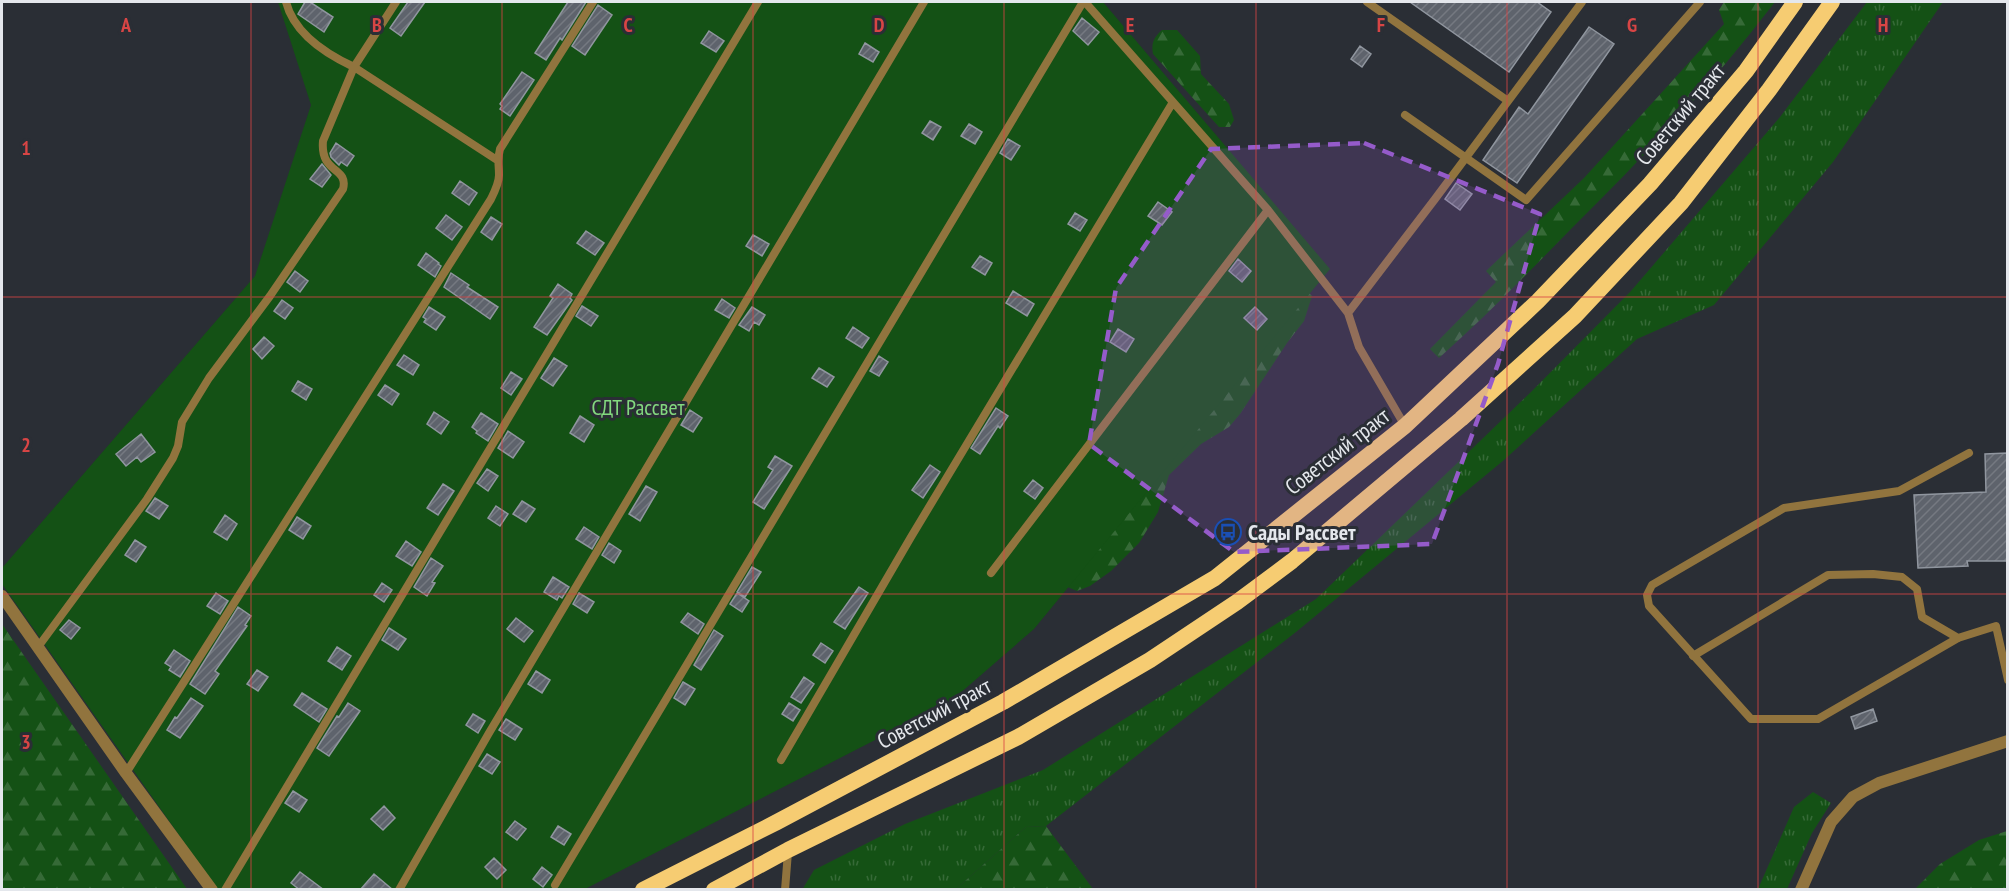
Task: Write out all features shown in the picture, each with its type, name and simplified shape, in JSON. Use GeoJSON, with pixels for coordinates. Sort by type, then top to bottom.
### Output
{"type":"FeatureCollection","features":[{"type":"Feature","properties":{"kind":"highway","name":"Советский тракт"},"geometry":{"type":"LineString","coordinates":[[643,890],[1003,702],[1215,578],[1406,426],[1538,301],[1650,184],[1746,71],[1795,2]]}},
{"type":"Feature","properties":{"kind":"highway"},"geometry":{"type":"LineString","coordinates":[[714,890],[788,850],[1018,737],[1150,660],[1237,602],[1292,561],[1461,420],[1575,316],[1681,203],[1769,90],[1832,2]]}},
{"type":"Feature","properties":{"kind":"street"},"geometry":{"type":"LineString","coordinates":[[2,596],[126,773],[212,890]]}},
{"type":"Feature","properties":{"kind":"street"},"geometry":{"type":"LineString","coordinates":[[1801,890],[1831,822],[1853,797],[1879,783],[2007,741]]}},
{"type":"Feature","properties":{"kind":"lane"},"geometry":{"type":"LineString","coordinates":[[285,2],[288,12],[313,42],[497,159]]}},
{"type":"Feature","properties":{"kind":"lane"},"geometry":{"type":"LineString","coordinates":[[38,648],[147,499],[173,458],[178,446],[182,422],[210,378],[270,296],[343,189],[344,179],[341,174],[327,164],[322,149],[323,141],[354,68],[396,2]]}},
{"type":"Feature","properties":{"kind":"lane"},"geometry":{"type":"LineString","coordinates":[[126,773],[491,199],[498,183],[497,159],[500,149],[593,2]]}},
{"type":"Feature","properties":{"kind":"lane"},"geometry":{"type":"LineString","coordinates":[[225,890],[758,2]]}},
{"type":"Feature","properties":{"kind":"lane"},"geometry":{"type":"LineString","coordinates":[[399,890],[489,733],[924,2]]}},
{"type":"Feature","properties":{"kind":"lane"},"geometry":{"type":"LineString","coordinates":[[555,885],[1084,2],[1268,210],[1348,313],[1359,347],[1406,426]]}},
{"type":"Feature","properties":{"kind":"lane"},"geometry":{"type":"LineString","coordinates":[[1367,2],[1508,102]]}},
{"type":"Feature","properties":{"kind":"lane"},"geometry":{"type":"LineString","coordinates":[[1348,313],[1582,2]]}},
{"type":"Feature","properties":{"kind":"lane"},"geometry":{"type":"LineString","coordinates":[[1405,115],[1527,200],[1698,2]]}},
{"type":"Feature","properties":{"kind":"lane"},"geometry":{"type":"LineString","coordinates":[[781,760],[905,547],[1173,102]]}},
{"type":"Feature","properties":{"kind":"lane"},"geometry":{"type":"LineString","coordinates":[[991,573],[1268,210]]}},
{"type":"Feature","properties":{"kind":"lane"},"geometry":{"type":"LineString","coordinates":[[1969,453],[1899,490],[1784,508],[1652,585],[1647,595],[1648,606],[1751,719],[1818,719],[1958,638],[1996,626],[2007,680]]}},
{"type":"Feature","properties":{"kind":"lane"},"geometry":{"type":"LineString","coordinates":[[1693,656],[1828,575],[1873,574],[1902,577],[1917,589],[1922,617],[1958,638]]}},
{"type":"Feature","properties":{"kind":"lane"},"geometry":{"type":"LineString","coordinates":[[785,890],[788,850]]}},
{"type":"Feature","properties":{"kind":"highlighted area"},"geometry":{"type":"Polygon","coordinates":[[[1364,143],[1540,214],[1498,364],[1432,544],[1234,552],[1089,444],[1116,288],[1211,149],[1364,143]]]}},
{"type":"Feature","properties":{"kind":"green space","name":"СДТ Рассвет"},"geometry":{"type":"Polygon","coordinates":[[[278,2],[1103,2],[1330,269],[1034,629],[951,701],[585,889],[217,889],[2,584],[2,568],[255,276],[311,105],[278,2]]]}},
{"type":"Feature","properties":{"kind":"green space"},"geometry":{"type":"Polygon","coordinates":[[[1724,2],[1775,2],[1727,62],[1651,148],[1506,295],[1439,358],[1430,349],[1496,282],[1486,271],[1584,178],[1724,24],[1719,10],[1724,2]]]}},
{"type":"Feature","properties":{"kind":"green space"},"geometry":{"type":"Polygon","coordinates":[[[1867,2],[1943,2],[1833,162],[1714,305],[1637,339],[1504,460],[1296,632],[1046,826],[1026,827],[956,889],[802,890],[814,870],[905,824],[1043,770],[1316,599],[1530,393],[1631,291],[1780,117],[1867,2]]]}},
{"type":"Feature","properties":{"kind":"green space"},"geometry":{"type":"Polygon","coordinates":[[[1162,30],[1177,30],[1200,56],[1201,74],[1229,104],[1234,120],[1230,127],[1219,127],[1153,54],[1154,40],[1162,30]]]}},
{"type":"Feature","properties":{"kind":"green space"},"geometry":{"type":"Polygon","coordinates":[[[1308,292],[1312,296],[1304,321],[1240,414],[1229,427],[1201,444],[1169,475],[1158,512],[1139,543],[1111,571],[1090,586],[1077,591],[1065,586],[1308,292]]]}},
{"type":"Feature","properties":{"kind":"green space"},"geometry":{"type":"Polygon","coordinates":[[[2,624],[187,889],[2,889],[2,624]]]}},
{"type":"Feature","properties":{"kind":"green space"},"geometry":{"type":"Polygon","coordinates":[[[1813,792],[1831,803],[1812,833],[1787,889],[1758,889],[1794,807],[1813,792]]]}},
{"type":"Feature","properties":{"kind":"green space"},"geometry":{"type":"Polygon","coordinates":[[[1046,826],[1093,889],[956,889],[1026,827],[1046,826]]]}},
{"type":"Feature","properties":{"kind":"green space"},"geometry":{"type":"Polygon","coordinates":[[[2007,831],[2007,889],[1915,889],[1940,864],[1979,840],[2007,831]]]}},
{"type":"Feature","properties":{"kind":"building"},"geometry":{"type":"Polygon","coordinates":[[[305,2],[310,2],[333,17],[324,32],[298,14],[305,2]]]}},
{"type":"Feature","properties":{"kind":"building"},"geometry":{"type":"Polygon","coordinates":[[[408,2],[425,2],[401,36],[390,28],[408,2]]]}},
{"type":"Feature","properties":{"kind":"building"},"geometry":{"type":"Polygon","coordinates":[[[568,2],[586,2],[562,40],[560,38],[546,60],[535,53],[568,2]]]}},
{"type":"Feature","properties":{"kind":"building"},"geometry":{"type":"Polygon","coordinates":[[[1410,2],[1537,2],[1551,12],[1509,72],[1410,2]]]}},
{"type":"Feature","properties":{"kind":"building"},"geometry":{"type":"Polygon","coordinates":[[[598,5],[612,15],[585,55],[572,46],[598,5]]]}},
{"type":"Feature","properties":{"kind":"building"},"geometry":{"type":"Polygon","coordinates":[[[1082,18],[1099,32],[1088,45],[1073,31],[1082,18]]]}},
{"type":"Feature","properties":{"kind":"building"},"geometry":{"type":"Polygon","coordinates":[[[1589,27],[1614,44],[1517,183],[1483,160],[1519,107],[1528,114],[1589,27]]]}},
{"type":"Feature","properties":{"kind":"building"},"geometry":{"type":"Polygon","coordinates":[[[709,31],[724,41],[716,52],[701,43],[709,31]]]}},
{"type":"Feature","properties":{"kind":"building"},"geometry":{"type":"Polygon","coordinates":[[[865,43],[879,52],[873,62],[859,54],[865,43]]]}},
{"type":"Feature","properties":{"kind":"building"},"geometry":{"type":"Polygon","coordinates":[[[1360,46],[1371,54],[1362,67],[1351,59],[1360,46]]]}},
{"type":"Feature","properties":{"kind":"building"},"geometry":{"type":"Polygon","coordinates":[[[522,72],[534,80],[510,116],[500,109],[502,106],[500,104],[522,72]]]}},
{"type":"Feature","properties":{"kind":"building"},"geometry":{"type":"Polygon","coordinates":[[[930,121],[941,127],[933,140],[922,133],[930,121]]]}},
{"type":"Feature","properties":{"kind":"building"},"geometry":{"type":"Polygon","coordinates":[[[969,124],[982,132],[975,144],[961,136],[969,124]]]}},
{"type":"Feature","properties":{"kind":"building"},"geometry":{"type":"Polygon","coordinates":[[[1008,139],[1020,146],[1011,160],[1000,153],[1008,139]]]}},
{"type":"Feature","properties":{"kind":"building"},"geometry":{"type":"Polygon","coordinates":[[[336,143],[354,156],[347,166],[341,162],[339,165],[331,157],[330,153],[336,143]]]}},
{"type":"Feature","properties":{"kind":"building"},"geometry":{"type":"Polygon","coordinates":[[[322,164],[331,175],[322,187],[310,179],[322,164]]]}},
{"type":"Feature","properties":{"kind":"building"},"geometry":{"type":"Polygon","coordinates":[[[460,181],[477,193],[469,205],[452,193],[460,181]]]}},
{"type":"Feature","properties":{"kind":"building"},"geometry":{"type":"Polygon","coordinates":[[[1456,183],[1472,194],[1460,210],[1445,199],[1456,183]]]}},
{"type":"Feature","properties":{"kind":"building"},"geometry":{"type":"Polygon","coordinates":[[[1158,202],[1172,212],[1162,225],[1148,216],[1158,202]]]}},
{"type":"Feature","properties":{"kind":"building"},"geometry":{"type":"Polygon","coordinates":[[[1075,213],[1087,220],[1080,231],[1068,224],[1075,213]]]}},
{"type":"Feature","properties":{"kind":"building"},"geometry":{"type":"Polygon","coordinates":[[[446,215],[462,227],[452,240],[436,228],[446,215]]]}},
{"type":"Feature","properties":{"kind":"building"},"geometry":{"type":"Polygon","coordinates":[[[491,217],[502,224],[492,240],[481,232],[491,217]]]}},
{"type":"Feature","properties":{"kind":"building"},"geometry":{"type":"Polygon","coordinates":[[[586,231],[604,243],[595,255],[577,243],[586,231]]]}},
{"type":"Feature","properties":{"kind":"building"},"geometry":{"type":"Polygon","coordinates":[[[753,235],[769,244],[762,256],[746,246],[753,235]]]}},
{"type":"Feature","properties":{"kind":"building"},"geometry":{"type":"Polygon","coordinates":[[[426,253],[441,266],[435,277],[418,265],[426,253]]]}},
{"type":"Feature","properties":{"kind":"building"},"geometry":{"type":"Polygon","coordinates":[[[980,256],[992,263],[985,275],[972,267],[980,256]]]}},
{"type":"Feature","properties":{"kind":"building"},"geometry":{"type":"Polygon","coordinates":[[[1238,259],[1251,271],[1242,282],[1229,271],[1238,259]]]}},
{"type":"Feature","properties":{"kind":"building"},"geometry":{"type":"Polygon","coordinates":[[[295,271],[308,281],[300,292],[287,282],[295,271]]]}},
{"type":"Feature","properties":{"kind":"building"},"geometry":{"type":"Polygon","coordinates":[[[451,273],[469,285],[467,287],[498,307],[490,319],[444,287],[451,273]]]}},
{"type":"Feature","properties":{"kind":"building"},"geometry":{"type":"Polygon","coordinates":[[[558,284],[572,294],[570,298],[572,300],[547,335],[534,327],[553,298],[550,296],[558,284]]]}},
{"type":"Feature","properties":{"kind":"building"},"geometry":{"type":"Polygon","coordinates":[[[1013,291],[1034,304],[1027,316],[1006,303],[1013,291]]]}},
{"type":"Feature","properties":{"kind":"building"},"geometry":{"type":"Polygon","coordinates":[[[722,299],[735,308],[729,318],[715,310],[722,299]]]}},
{"type":"Feature","properties":{"kind":"building"},"geometry":{"type":"Polygon","coordinates":[[[282,300],[293,308],[285,319],[274,311],[282,300]]]}},
{"type":"Feature","properties":{"kind":"building"},"geometry":{"type":"Polygon","coordinates":[[[582,306],[598,316],[591,326],[576,316],[582,306]]]}},
{"type":"Feature","properties":{"kind":"building"},"geometry":{"type":"Polygon","coordinates":[[[429,307],[445,317],[436,330],[424,322],[426,319],[423,317],[429,307]]]}},
{"type":"Feature","properties":{"kind":"building"},"geometry":{"type":"Polygon","coordinates":[[[752,307],[765,315],[759,325],[754,322],[749,331],[739,325],[752,307]]]}},
{"type":"Feature","properties":{"kind":"building"},"geometry":{"type":"Polygon","coordinates":[[[1255,307],[1267,319],[1257,330],[1244,318],[1255,307]]]}},
{"type":"Feature","properties":{"kind":"building"},"geometry":{"type":"Polygon","coordinates":[[[853,327],[869,338],[862,348],[846,338],[853,327]]]}},
{"type":"Feature","properties":{"kind":"building"},"geometry":{"type":"Polygon","coordinates":[[[1118,329],[1134,339],[1126,352],[1110,342],[1118,329]]]}},
{"type":"Feature","properties":{"kind":"building"},"geometry":{"type":"Polygon","coordinates":[[[264,337],[274,346],[262,359],[253,349],[264,337]]]}},
{"type":"Feature","properties":{"kind":"building"},"geometry":{"type":"Polygon","coordinates":[[[404,355],[419,365],[413,375],[397,365],[404,355]]]}},
{"type":"Feature","properties":{"kind":"building"},"geometry":{"type":"Polygon","coordinates":[[[879,356],[888,362],[879,376],[870,371],[879,356]]]}},
{"type":"Feature","properties":{"kind":"building"},"geometry":{"type":"Polygon","coordinates":[[[554,358],[567,366],[553,386],[541,378],[554,358]]]}},
{"type":"Feature","properties":{"kind":"building"},"geometry":{"type":"Polygon","coordinates":[[[819,368],[834,377],[827,387],[812,378],[819,368]]]}},
{"type":"Feature","properties":{"kind":"building"},"geometry":{"type":"Polygon","coordinates":[[[511,372],[522,379],[511,395],[501,388],[511,372]]]}},
{"type":"Feature","properties":{"kind":"building"},"geometry":{"type":"Polygon","coordinates":[[[298,381],[312,389],[306,400],[292,391],[298,381]]]}},
{"type":"Feature","properties":{"kind":"building"},"geometry":{"type":"Polygon","coordinates":[[[385,385],[399,394],[392,405],[378,395],[385,385]]]}},
{"type":"Feature","properties":{"kind":"building"},"geometry":{"type":"Polygon","coordinates":[[[996,408],[1008,416],[1000,428],[998,426],[980,454],[971,448],[996,408]]]}},
{"type":"Feature","properties":{"kind":"building"},"geometry":{"type":"Polygon","coordinates":[[[690,410],[702,418],[693,432],[681,425],[690,410]]]}},
{"type":"Feature","properties":{"kind":"building"},"geometry":{"type":"Polygon","coordinates":[[[434,412],[449,422],[441,434],[427,424],[434,412]]]}},
{"type":"Feature","properties":{"kind":"building"},"geometry":{"type":"Polygon","coordinates":[[[481,413],[498,424],[488,441],[476,433],[477,431],[472,427],[481,413]]]}},
{"type":"Feature","properties":{"kind":"building"},"geometry":{"type":"Polygon","coordinates":[[[580,416],[594,425],[584,442],[570,433],[580,416]]]}},
{"type":"Feature","properties":{"kind":"building"},"geometry":{"type":"Polygon","coordinates":[[[508,431],[524,442],[513,458],[498,448],[508,431]]]}},
{"type":"Feature","properties":{"kind":"building"},"geometry":{"type":"Polygon","coordinates":[[[141,434],[155,452],[141,462],[137,457],[126,466],[116,454],[141,434]]]}},
{"type":"Feature","properties":{"kind":"building"},"geometry":{"type":"Polygon","coordinates":[[[2007,453],[2007,561],[1967,561],[1968,566],[1918,568],[1914,495],[1986,492],[1985,454],[2007,453]]]}},
{"type":"Feature","properties":{"kind":"building"},"geometry":{"type":"Polygon","coordinates":[[[775,456],[792,466],[764,509],[753,502],[773,470],[768,467],[775,456]]]}},
{"type":"Feature","properties":{"kind":"building"},"geometry":{"type":"Polygon","coordinates":[[[930,465],[940,472],[923,498],[912,490],[930,465]]]}},
{"type":"Feature","properties":{"kind":"building"},"geometry":{"type":"Polygon","coordinates":[[[487,469],[498,476],[488,491],[477,483],[487,469]]]}},
{"type":"Feature","properties":{"kind":"building"},"geometry":{"type":"Polygon","coordinates":[[[1033,480],[1043,488],[1035,499],[1024,491],[1033,480]]]}},
{"type":"Feature","properties":{"kind":"building"},"geometry":{"type":"Polygon","coordinates":[[[443,484],[454,491],[438,515],[427,508],[443,484]]]}},
{"type":"Feature","properties":{"kind":"building"},"geometry":{"type":"Polygon","coordinates":[[[646,486],[657,492],[640,521],[629,514],[646,486]]]}},
{"type":"Feature","properties":{"kind":"building"},"geometry":{"type":"Polygon","coordinates":[[[155,498],[168,506],[159,519],[146,511],[155,498]]]}},
{"type":"Feature","properties":{"kind":"building"},"geometry":{"type":"Polygon","coordinates":[[[522,501],[535,509],[526,522],[513,514],[522,501]]]}},
{"type":"Feature","properties":{"kind":"building"},"geometry":{"type":"Polygon","coordinates":[[[496,506],[508,514],[500,526],[488,518],[496,506]]]}},
{"type":"Feature","properties":{"kind":"building"},"geometry":{"type":"Polygon","coordinates":[[[225,515],[237,524],[227,540],[214,532],[225,515]]]}},
{"type":"Feature","properties":{"kind":"building"},"geometry":{"type":"Polygon","coordinates":[[[297,517],[311,526],[303,539],[289,530],[297,517]]]}},
{"type":"Feature","properties":{"kind":"building"},"geometry":{"type":"Polygon","coordinates":[[[584,527],[599,537],[592,549],[576,539],[584,527]]]}},
{"type":"Feature","properties":{"kind":"building"},"geometry":{"type":"Polygon","coordinates":[[[135,540],[146,547],[136,562],[125,555],[135,540]]]}},
{"type":"Feature","properties":{"kind":"building"},"geometry":{"type":"Polygon","coordinates":[[[406,541],[421,552],[412,566],[396,556],[406,541]]]}},
{"type":"Feature","properties":{"kind":"building"},"geometry":{"type":"Polygon","coordinates":[[[609,543],[621,551],[614,563],[602,555],[609,543]]]}},
{"type":"Feature","properties":{"kind":"building"},"geometry":{"type":"Polygon","coordinates":[[[431,558],[443,566],[432,582],[435,583],[427,596],[414,587],[431,558]]]}},
{"type":"Feature","properties":{"kind":"building"},"geometry":{"type":"Polygon","coordinates":[[[752,567],[761,572],[745,597],[737,592],[752,567]]]}},
{"type":"Feature","properties":{"kind":"building"},"geometry":{"type":"Polygon","coordinates":[[[553,577],[569,587],[562,598],[559,596],[557,600],[544,592],[553,577]]]}},
{"type":"Feature","properties":{"kind":"building"},"geometry":{"type":"Polygon","coordinates":[[[382,583],[392,590],[384,602],[374,595],[382,583]]]}},
{"type":"Feature","properties":{"kind":"building"},"geometry":{"type":"Polygon","coordinates":[[[859,587],[868,593],[845,629],[834,622],[859,587]]]}},
{"type":"Feature","properties":{"kind":"building"},"geometry":{"type":"Polygon","coordinates":[[[216,593],[228,601],[220,614],[207,606],[216,593]]]}},
{"type":"Feature","properties":{"kind":"building"},"geometry":{"type":"Polygon","coordinates":[[[579,593],[594,602],[587,613],[573,604],[579,593]]]}},
{"type":"Feature","properties":{"kind":"building"},"geometry":{"type":"Polygon","coordinates":[[[737,593],[749,601],[742,612],[730,604],[737,593]]]}},
{"type":"Feature","properties":{"kind":"building"},"geometry":{"type":"Polygon","coordinates":[[[238,607],[251,616],[245,625],[247,626],[215,671],[219,674],[205,694],[190,684],[238,607]]]}},
{"type":"Feature","properties":{"kind":"building"},"geometry":{"type":"Polygon","coordinates":[[[688,613],[704,624],[698,634],[681,622],[688,613]]]}},
{"type":"Feature","properties":{"kind":"building"},"geometry":{"type":"Polygon","coordinates":[[[516,618],[533,631],[524,642],[507,629],[516,618]]]}},
{"type":"Feature","properties":{"kind":"building"},"geometry":{"type":"Polygon","coordinates":[[[69,620],[80,628],[71,639],[60,630],[69,620]]]}},
{"type":"Feature","properties":{"kind":"building"},"geometry":{"type":"Polygon","coordinates":[[[389,628],[406,639],[398,650],[382,640],[389,628]]]}},
{"type":"Feature","properties":{"kind":"building"},"geometry":{"type":"Polygon","coordinates":[[[714,630],[723,636],[701,670],[694,665],[714,630]]]}},
{"type":"Feature","properties":{"kind":"building"},"geometry":{"type":"Polygon","coordinates":[[[821,643],[833,651],[825,663],[813,655],[821,643]]]}},
{"type":"Feature","properties":{"kind":"building"},"geometry":{"type":"Polygon","coordinates":[[[337,647],[351,656],[342,670],[328,661],[337,647]]]}},
{"type":"Feature","properties":{"kind":"building"},"geometry":{"type":"Polygon","coordinates":[[[174,650],[190,661],[180,677],[169,670],[171,667],[165,663],[174,650]]]}},
{"type":"Feature","properties":{"kind":"building"},"geometry":{"type":"Polygon","coordinates":[[[257,670],[268,677],[258,691],[247,684],[257,670]]]}},
{"type":"Feature","properties":{"kind":"building"},"geometry":{"type":"Polygon","coordinates":[[[536,671],[550,680],[542,693],[528,684],[536,671]]]}},
{"type":"Feature","properties":{"kind":"building"},"geometry":{"type":"Polygon","coordinates":[[[804,677],[814,684],[801,703],[791,697],[804,677]]]}},
{"type":"Feature","properties":{"kind":"building"},"geometry":{"type":"Polygon","coordinates":[[[683,682],[695,689],[685,705],[674,698],[683,682]]]}},
{"type":"Feature","properties":{"kind":"building"},"geometry":{"type":"Polygon","coordinates":[[[302,693],[327,709],[319,722],[294,705],[302,693]]]}},
{"type":"Feature","properties":{"kind":"building"},"geometry":{"type":"Polygon","coordinates":[[[191,698],[203,706],[180,738],[167,730],[191,698]]]}},
{"type":"Feature","properties":{"kind":"building"},"geometry":{"type":"Polygon","coordinates":[[[348,703],[360,711],[329,756],[317,748],[348,703]]]}},
{"type":"Feature","properties":{"kind":"building"},"geometry":{"type":"Polygon","coordinates":[[[789,703],[800,710],[793,721],[782,714],[789,703]]]}},
{"type":"Feature","properties":{"kind":"building"},"geometry":{"type":"Polygon","coordinates":[[[1873,709],[1877,721],[1855,729],[1851,717],[1873,709]]]}},
{"type":"Feature","properties":{"kind":"building"},"geometry":{"type":"Polygon","coordinates":[[[473,714],[485,721],[478,733],[466,725],[473,714]]]}},
{"type":"Feature","properties":{"kind":"building"},"geometry":{"type":"Polygon","coordinates":[[[506,719],[522,729],[515,740],[499,730],[506,719]]]}},
{"type":"Feature","properties":{"kind":"building"},"geometry":{"type":"Polygon","coordinates":[[[487,754],[500,762],[492,774],[479,766],[487,754]]]}},
{"type":"Feature","properties":{"kind":"building"},"geometry":{"type":"Polygon","coordinates":[[[293,791],[307,800],[299,812],[285,803],[293,791]]]}},
{"type":"Feature","properties":{"kind":"building"},"geometry":{"type":"Polygon","coordinates":[[[384,806],[395,818],[383,830],[371,819],[384,806]]]}},
{"type":"Feature","properties":{"kind":"building"},"geometry":{"type":"Polygon","coordinates":[[[515,821],[526,829],[517,840],[506,832],[515,821]]]}},
{"type":"Feature","properties":{"kind":"building"},"geometry":{"type":"Polygon","coordinates":[[[558,826],[571,834],[564,845],[551,837],[558,826]]]}},
{"type":"Feature","properties":{"kind":"building"},"geometry":{"type":"Polygon","coordinates":[[[494,858],[506,870],[497,879],[485,867],[494,858]]]}},
{"type":"Feature","properties":{"kind":"building"},"geometry":{"type":"Polygon","coordinates":[[[542,867],[552,875],[543,887],[533,879],[542,867]]]}},
{"type":"Feature","properties":{"kind":"building"},"geometry":{"type":"Polygon","coordinates":[[[300,872],[324,890],[300,890],[291,883],[300,872]]]}},
{"type":"Feature","properties":{"kind":"building"},"geometry":{"type":"Polygon","coordinates":[[[374,874],[393,890],[360,890],[374,874]]]}},
{"type":"Feature","properties":{"kind":"place","name":"Сады Рассвет"},"geometry":{"type":"Point","coordinates":[1228,532]}}]}
